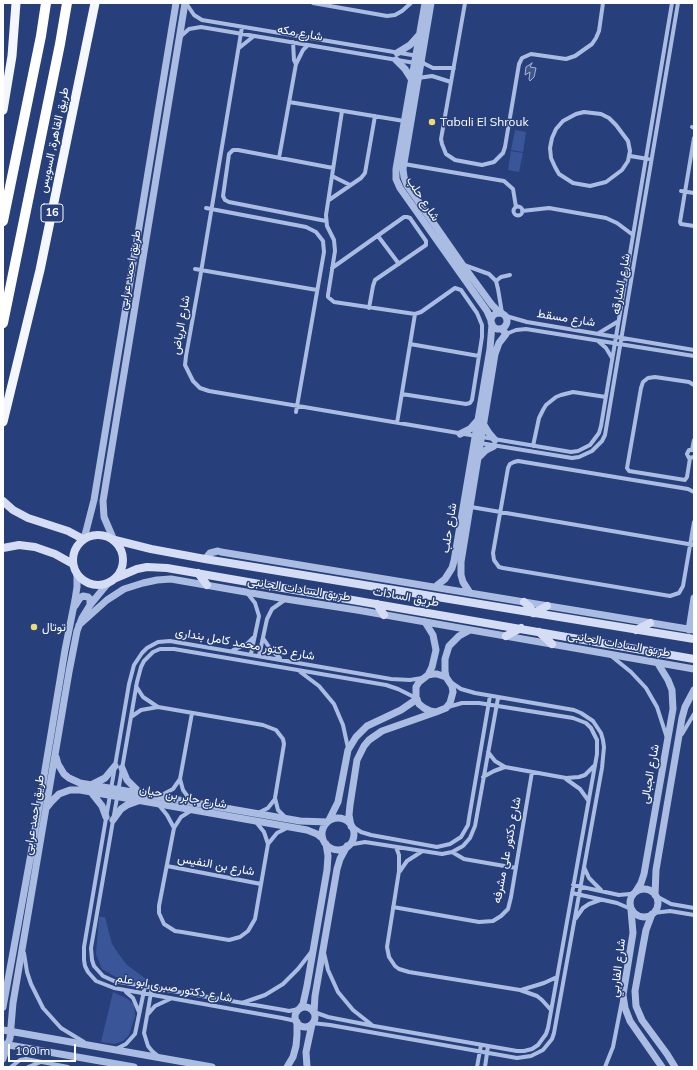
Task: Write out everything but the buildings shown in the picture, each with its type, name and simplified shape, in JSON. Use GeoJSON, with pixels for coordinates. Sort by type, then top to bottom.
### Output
{"type":"FeatureCollection","features":[{"type":"Feature","properties":{"kind":"highway"},"geometry":{"type":"LineString","coordinates":[[3,108],[12,56],[16,3]]}},
{"type":"Feature","properties":{"kind":"highway"},"geometry":{"type":"LineString","coordinates":[[3,221],[46,3]]}},
{"type":"Feature","properties":{"kind":"highway","name":"طريق القاهرة, السويس"},"geometry":{"type":"LineString","coordinates":[[3,323],[67,3]]}},
{"type":"Feature","properties":{"kind":"highway","name":"طريق القاهرة, السويس"},"geometry":{"type":"LineString","coordinates":[[3,422],[40,270],[96,3]]}},
{"type":"Feature","properties":{"kind":"main road"},"geometry":{"type":"LineString","coordinates":[[3,501],[20,515],[37,522],[68,531],[83,539]]}},
{"type":"Feature","properties":{"kind":"main road"},"geometry":{"type":"LineString","coordinates":[[100,534],[114,539],[120,546],[124,557],[122,568],[116,578],[101,585],[92,584],[83,580],[77,573],[73,564],[75,550],[83,539],[92,535],[100,534]]}},
{"type":"Feature","properties":{"kind":"main road","name":"طريق السادات"},"geometry":{"type":"LineString","coordinates":[[114,539],[151,549],[205,559],[694,639]]}},
{"type":"Feature","properties":{"kind":"main road"},"geometry":{"type":"LineString","coordinates":[[3,548],[19,545],[35,546],[55,554],[73,564]]}},
{"type":"Feature","properties":{"kind":"main road","name":"طريق السادات"},"geometry":{"type":"LineString","coordinates":[[116,578],[137,569],[162,567],[694,659]]}},
{"type":"Feature","properties":{"kind":"main road"},"geometry":{"type":"LineString","coordinates":[[198,573],[207,585]]}},
{"type":"Feature","properties":{"kind":"main road"},"geometry":{"type":"LineString","coordinates":[[524,602],[534,613],[547,606]]}},
{"type":"Feature","properties":{"kind":"main road"},"geometry":{"type":"LineString","coordinates":[[377,604],[384,615]]}},
{"type":"Feature","properties":{"kind":"main road"},"geometry":{"type":"LineString","coordinates":[[636,630],[650,623]]}},
{"type":"Feature","properties":{"kind":"main road"},"geometry":{"type":"LineString","coordinates":[[506,636],[521,628]]}},
{"type":"Feature","properties":{"kind":"main road"},"geometry":{"type":"LineString","coordinates":[[539,632],[552,644]]}},
{"type":"Feature","properties":{"kind":"street","name":"طريق احمد عرابى"},"geometry":{"type":"LineString","coordinates":[[83,539],[93,505],[100,468],[176,3]]}},
{"type":"Feature","properties":{"kind":"street","name":"طريق احمد عرابى"},"geometry":{"type":"LineString","coordinates":[[114,539],[103,512],[103,500],[186,3]]}},
{"type":"Feature","properties":{"kind":"street","name":"شارع مكه"},"geometry":{"type":"LineString","coordinates":[[186,3],[191,13],[199,19],[419,60]]}},
{"type":"Feature","properties":{"kind":"street"},"geometry":{"type":"LineString","coordinates":[[313,3],[387,16],[402,11],[411,3]]}},
{"type":"Feature","properties":{"kind":"street","name":"شارع حلب"},"geometry":{"type":"LineString","coordinates":[[419,60],[419,34],[425,3]]}},
{"type":"Feature","properties":{"kind":"street","name":"شارع حلب"},"geometry":{"type":"LineString","coordinates":[[431,3],[415,79],[404,121],[396,174],[398,184],[487,311],[491,322],[490,349],[481,423]]}},
{"type":"Feature","properties":{"kind":"street"},"geometry":{"type":"LineString","coordinates":[[465,3],[441,138],[443,149],[446,154],[454,160],[482,165],[494,162],[499,158],[505,147],[518,64],[522,58],[531,54],[566,59],[576,56],[592,44],[596,38],[599,31],[603,3]]}},
{"type":"Feature","properties":{"kind":"street","name":"شارع الشارقه"},"geometry":{"type":"LineString","coordinates":[[494,443],[533,446],[571,452],[584,448],[590,444],[599,433],[672,3]]}},
{"type":"Feature","properties":{"kind":"street","name":"شارع الشارقه"},"geometry":{"type":"LineString","coordinates":[[478,440],[572,458],[586,455],[592,451],[602,441],[605,435],[678,3]]}},
{"type":"Feature","properties":{"kind":"street","name":"شارع مكه"},"geometry":{"type":"LineString","coordinates":[[179,39],[189,29],[196,27],[241,33],[308,45],[419,60]]}},
{"type":"Feature","properties":{"kind":"street","name":"شارع الرياض"},"geometry":{"type":"LineString","coordinates":[[242,27],[185,361],[187,370],[193,381],[200,388],[209,391],[460,434],[478,440]]}},
{"type":"Feature","properties":{"kind":"street"},"geometry":{"type":"LineString","coordinates":[[419,34],[410,45],[396,56],[405,69],[415,79],[432,76],[451,82]]}},
{"type":"Feature","properties":{"kind":"street"},"geometry":{"type":"LineString","coordinates":[[238,49],[254,36]]}},
{"type":"Feature","properties":{"kind":"street"},"geometry":{"type":"LineString","coordinates":[[293,42],[294,60],[296,64]]}},
{"type":"Feature","properties":{"kind":"street"},"geometry":{"type":"LineString","coordinates":[[279,158],[296,64],[303,50],[308,45]]}},
{"type":"Feature","properties":{"kind":"street"},"geometry":{"type":"LineString","coordinates":[[419,60],[433,68],[454,68]]}},
{"type":"Feature","properties":{"kind":"street","name":"شارع حلب"},"geometry":{"type":"LineString","coordinates":[[415,79],[403,173],[407,185],[462,264],[492,304],[502,314]]}},
{"type":"Feature","properties":{"kind":"street"},"geometry":{"type":"LineString","coordinates":[[657,89],[664,90]]}},
{"type":"Feature","properties":{"kind":"street"},"geometry":{"type":"LineString","coordinates":[[289,102],[404,121]]}},
{"type":"Feature","properties":{"kind":"street"},"geometry":{"type":"LineString","coordinates":[[342,111],[326,221],[335,246],[328,295],[330,299],[334,302],[415,314],[421,312],[455,288],[460,289],[477,314],[482,325],[482,337],[472,400],[468,404],[402,394]]}},
{"type":"Feature","properties":{"kind":"street"},"geometry":{"type":"LineString","coordinates":[[593,112],[609,118],[616,125],[630,146],[630,156],[626,166],[606,182],[594,186],[581,186],[573,184],[559,174],[551,158],[550,148],[556,129],[563,121],[576,114],[593,112]]}},
{"type":"Feature","properties":{"kind":"street"},"geometry":{"type":"LineString","coordinates":[[328,200],[361,178],[365,173],[375,116]]}},
{"type":"Feature","properties":{"kind":"street"},"geometry":{"type":"LineString","coordinates":[[694,138],[692,161],[683,191],[680,223],[694,226]]}},
{"type":"Feature","properties":{"kind":"street"},"geometry":{"type":"LineString","coordinates":[[326,221],[229,202],[225,200],[223,196],[229,154],[233,150],[333,168]]}},
{"type":"Feature","properties":{"kind":"street"},"geometry":{"type":"LineString","coordinates":[[630,156],[652,160]]}},
{"type":"Feature","properties":{"kind":"street"},"geometry":{"type":"LineString","coordinates":[[404,164],[504,181],[512,189],[516,207],[513,210],[515,215],[520,215],[522,211],[550,208],[606,218],[617,223],[633,235]]}},
{"type":"Feature","properties":{"kind":"street"},"geometry":{"type":"LineString","coordinates":[[332,176],[350,185]]}},
{"type":"Feature","properties":{"kind":"street"},"geometry":{"type":"LineString","coordinates":[[683,191],[694,193]]}},
{"type":"Feature","properties":{"kind":"street"},"geometry":{"type":"LineString","coordinates":[[516,207],[521,208],[522,211]]}},
{"type":"Feature","properties":{"kind":"street"},"geometry":{"type":"LineString","coordinates":[[206,208],[306,227],[316,232],[320,236],[324,246],[296,412]]}},
{"type":"Feature","properties":{"kind":"street"},"geometry":{"type":"LineString","coordinates":[[332,268],[404,217],[410,218],[427,244],[374,282],[369,308]]}},
{"type":"Feature","properties":{"kind":"street"},"geometry":{"type":"LineString","coordinates":[[141,222],[149,224]]}},
{"type":"Feature","properties":{"kind":"street"},"geometry":{"type":"LineString","coordinates":[[378,236],[399,264]]}},
{"type":"Feature","properties":{"kind":"street"},"geometry":{"type":"LineString","coordinates":[[462,264],[489,274],[496,280],[502,314],[507,323],[504,332],[495,329],[491,322],[495,314],[502,314]]}},
{"type":"Feature","properties":{"kind":"street"},"geometry":{"type":"LineString","coordinates":[[195,269],[317,290]]}},
{"type":"Feature","properties":{"kind":"street"},"geometry":{"type":"LineString","coordinates":[[496,280],[502,276],[510,276]]}},
{"type":"Feature","properties":{"kind":"street"},"geometry":{"type":"LineString","coordinates":[[397,423],[415,314]]}},
{"type":"Feature","properties":{"kind":"street","name":"شارع مسقط"},"geometry":{"type":"LineString","coordinates":[[502,314],[521,321],[694,350]]}},
{"type":"Feature","properties":{"kind":"street"},"geometry":{"type":"LineString","coordinates":[[598,334],[618,322]]}},
{"type":"Feature","properties":{"kind":"street","name":"شارع مسقط"},"geometry":{"type":"LineString","coordinates":[[504,332],[526,329],[694,356]]}},
{"type":"Feature","properties":{"kind":"street","name":"شارع حلب"},"geometry":{"type":"LineString","coordinates":[[435,587],[445,579],[454,561],[496,350],[504,332]]}},
{"type":"Feature","properties":{"kind":"street"},"geometry":{"type":"LineString","coordinates":[[598,341],[606,348],[612,358]]}},
{"type":"Feature","properties":{"kind":"street"},"geometry":{"type":"LineString","coordinates":[[410,344],[479,356]]}},
{"type":"Feature","properties":{"kind":"street"},"geometry":{"type":"LineString","coordinates":[[694,385],[689,382],[655,377],[648,378],[643,382],[627,468],[629,470],[685,480],[688,477],[692,458],[688,457],[687,453],[690,450],[693,450],[694,440]]}},
{"type":"Feature","properties":{"kind":"street"},"geometry":{"type":"LineString","coordinates":[[533,446],[543,410],[546,405],[556,397],[573,392],[606,397]]}},
{"type":"Feature","properties":{"kind":"street"},"geometry":{"type":"LineString","coordinates":[[460,434],[481,423],[489,433],[494,443],[479,457]]}},
{"type":"Feature","properties":{"kind":"street","name":"شارع حلب"},"geometry":{"type":"LineString","coordinates":[[470,593],[463,582],[461,569],[479,457],[478,440]]}},
{"type":"Feature","properties":{"kind":"street"},"geometry":{"type":"LineString","coordinates":[[694,492],[688,489],[518,461],[510,464],[508,468],[493,553],[494,560],[499,567],[503,568],[670,596],[679,593],[683,586],[692,544],[694,522]]}},
{"type":"Feature","properties":{"kind":"street"},"geometry":{"type":"LineString","coordinates":[[100,468],[108,469]]}},
{"type":"Feature","properties":{"kind":"street"},"geometry":{"type":"LineString","coordinates":[[470,507],[692,544]]}},
{"type":"Feature","properties":{"kind":"street","name":"طريق السادات الجانبى"},"geometry":{"type":"LineString","coordinates":[[205,559],[210,554],[221,552],[691,630]]}},
{"type":"Feature","properties":{"kind":"street","name":"طريق احمد عرابى"},"geometry":{"type":"LineString","coordinates":[[3,1059],[11,1031],[13,1003],[23,946],[63,664],[77,587],[77,573]]}},
{"type":"Feature","properties":{"kind":"street","name":"طريق السادات الجانبى"},"geometry":{"type":"LineString","coordinates":[[79,625],[115,594],[133,586],[164,579],[178,580],[694,669]]}},
{"type":"Feature","properties":{"kind":"street","name":"طريق احمد عرابى"},"geometry":{"type":"LineString","coordinates":[[3,1007],[46,809],[70,665],[79,625],[90,605],[108,583]]}},
{"type":"Feature","properties":{"kind":"street"},"geometry":{"type":"LineString","coordinates":[[246,592],[251,597],[258,610],[259,616],[252,654]]}},
{"type":"Feature","properties":{"kind":"street"},"geometry":{"type":"LineString","coordinates":[[73,609],[83,596],[90,599],[90,605]]}},
{"type":"Feature","properties":{"kind":"street"},"geometry":{"type":"LineString","coordinates":[[691,630],[694,598]]}},
{"type":"Feature","properties":{"kind":"street"},"geometry":{"type":"LineString","coordinates":[[259,656],[269,614],[276,605],[286,599]]}},
{"type":"Feature","properties":{"kind":"street"},"geometry":{"type":"LineString","coordinates":[[425,622],[433,635],[436,650],[435,659],[425,676],[416,687],[416,699],[424,708],[436,712]]}},
{"type":"Feature","properties":{"kind":"street"},"geometry":{"type":"LineString","coordinates":[[446,708],[453,698],[452,686],[448,679],[444,665],[445,658],[449,646],[458,636],[471,630]]}},
{"type":"Feature","properties":{"kind":"street"},"geometry":{"type":"LineString","coordinates":[[231,651],[247,644],[256,635]]}},
{"type":"Feature","properties":{"kind":"street"},"geometry":{"type":"LineString","coordinates":[[263,637],[271,650],[282,660]]}},
{"type":"Feature","properties":{"kind":"street","name":"شارع دكتور محمد كامل بندارى"},"geometry":{"type":"LineString","coordinates":[[114,792],[119,767],[129,684],[134,665],[147,648],[158,642],[170,641],[187,643],[391,679],[410,680],[425,676]]}},
{"type":"Feature","properties":{"kind":"street"},"geometry":{"type":"LineString","coordinates":[[186,651],[187,643]]}},
{"type":"Feature","properties":{"kind":"street","name":"شارع دكتور محمد كامل بندارى"},"geometry":{"type":"LineString","coordinates":[[114,792],[131,717],[136,686],[144,661],[154,652],[167,648],[297,670],[386,686],[405,692],[416,699]]}},
{"type":"Feature","properties":{"kind":"street"},"geometry":{"type":"LineString","coordinates":[[608,654],[631,672],[646,688],[657,707],[667,741]]}},
{"type":"Feature","properties":{"kind":"street","name":"شارع الجبالى"},"geometry":{"type":"LineString","coordinates":[[635,892],[641,883],[644,874],[673,700],[668,680],[657,662]]}},
{"type":"Feature","properties":{"kind":"street"},"geometry":{"type":"LineString","coordinates":[[63,664],[70,665]]}},
{"type":"Feature","properties":{"kind":"street"},"geometry":{"type":"LineString","coordinates":[[297,670],[319,686],[334,704],[343,725],[348,750]]}},
{"type":"Feature","properties":{"kind":"street"},"geometry":{"type":"LineString","coordinates":[[296,1022],[302,1026],[312,1024],[330,1025],[487,1054],[517,1058],[531,1056],[543,1050],[552,1039],[556,1026],[604,755],[601,733],[593,721],[574,710],[468,692],[455,686],[448,679],[437,674],[425,676]]}},
{"type":"Feature","properties":{"kind":"street"},"geometry":{"type":"LineString","coordinates":[[136,686],[143,697],[158,707]]}},
{"type":"Feature","properties":{"kind":"street","name":"شارع الجبالى"},"geometry":{"type":"LineString","coordinates":[[655,895],[656,870],[678,742],[685,707],[694,690]]}},
{"type":"Feature","properties":{"kind":"street"},"geometry":{"type":"LineString","coordinates":[[328,821],[341,818],[361,832],[436,847],[450,844],[461,837],[468,825],[490,696]]}},
{"type":"Feature","properties":{"kind":"street"},"geometry":{"type":"LineString","coordinates":[[324,841],[328,846],[336,849],[365,842],[442,854],[452,852],[466,843],[475,826],[498,698]]}},
{"type":"Feature","properties":{"kind":"street"},"geometry":{"type":"LineString","coordinates":[[287,1067],[293,1057],[296,1046],[296,1013],[304,998],[328,863],[328,850],[324,841],[322,830],[338,802],[348,750],[356,736],[367,726],[401,710],[416,699]]}},
{"type":"Feature","properties":{"kind":"street"},"geometry":{"type":"LineString","coordinates":[[299,1008],[309,1007],[314,1012],[328,1017],[517,1051],[532,1049],[542,1040],[546,1034],[552,1010],[597,754],[597,740],[586,723],[580,720],[488,704],[466,703],[446,708],[382,731],[369,740],[364,746],[357,760],[350,805],[349,815],[353,834],[351,842],[342,854],[339,864],[323,951],[314,1012],[315,1018],[312,1024],[306,1052],[307,1067]]}},
{"type":"Feature","properties":{"kind":"street"},"geometry":{"type":"LineString","coordinates":[[131,717],[141,710],[158,707],[270,727],[280,734],[283,739],[284,749],[275,798],[278,810],[286,819]]}},
{"type":"Feature","properties":{"kind":"street"},"geometry":{"type":"LineString","coordinates":[[174,828],[158,800],[169,792],[180,779],[192,713]]}},
{"type":"Feature","properties":{"kind":"street"},"geometry":{"type":"LineString","coordinates":[[678,742],[684,728],[694,714]]}},
{"type":"Feature","properties":{"kind":"street"},"geometry":{"type":"LineString","coordinates":[[488,752],[495,761],[505,767],[566,778],[585,775],[594,766]]}},
{"type":"Feature","properties":{"kind":"street"},"geometry":{"type":"LineString","coordinates":[[597,754],[604,755]]}},
{"type":"Feature","properties":{"kind":"street","name":"شارع جابر بن حيان"},"geometry":{"type":"LineString","coordinates":[[55,755],[61,770],[69,778],[91,788],[114,792],[141,793],[158,800],[192,810],[312,832],[324,841]]}},
{"type":"Feature","properties":{"kind":"street"},"geometry":{"type":"LineString","coordinates":[[139,801],[121,809],[110,818],[91,788],[119,767],[131,785],[141,793]]}},
{"type":"Feature","properties":{"kind":"street"},"geometry":{"type":"LineString","coordinates":[[483,777],[505,767]]}},
{"type":"Feature","properties":{"kind":"street","name":"شارع دكتور على مشرفه"},"geometry":{"type":"LineString","coordinates":[[393,907],[483,923],[493,921],[501,916],[508,909],[511,897],[532,772]]}},
{"type":"Feature","properties":{"kind":"street"},"geometry":{"type":"LineString","coordinates":[[566,778],[580,789],[588,800]]}},
{"type":"Feature","properties":{"kind":"street"},"geometry":{"type":"LineString","coordinates":[[180,779],[186,795],[193,802]]}},
{"type":"Feature","properties":{"kind":"street","name":"شارع جابر بن حيان"},"geometry":{"type":"LineString","coordinates":[[46,809],[55,798],[64,792],[91,788]]}},
{"type":"Feature","properties":{"kind":"street","name":"شارع جابر بن حيان"},"geometry":{"type":"LineString","coordinates":[[114,792],[139,801],[158,800],[193,802],[286,819],[308,822],[328,821]]}},
{"type":"Feature","properties":{"kind":"street","name":"شارع دكتور صبرى ابو علم"},"geometry":{"type":"LineString","coordinates":[[114,792],[91,948],[94,966],[103,976],[108,979],[152,988],[289,1011],[299,1008]]}},
{"type":"Feature","properties":{"kind":"street","name":"شارع دكتور صبرى ابو علم"},"geometry":{"type":"LineString","coordinates":[[114,792],[110,818],[93,892],[83,954],[85,966],[92,977],[102,984],[124,990],[282,1018],[296,1022]]}},
{"type":"Feature","properties":{"kind":"street"},"geometry":{"type":"LineString","coordinates":[[257,814],[268,808],[275,798]]}},
{"type":"Feature","properties":{"kind":"street"},"geometry":{"type":"LineString","coordinates":[[192,810],[181,817],[174,828],[159,913],[164,924],[169,928],[182,932],[229,940],[240,938],[248,931],[254,921],[268,844],[264,832],[256,821]]}},
{"type":"Feature","properties":{"kind":"street"},"geometry":{"type":"LineString","coordinates":[[268,844],[277,833],[289,827]]}},
{"type":"Feature","properties":{"kind":"street"},"geometry":{"type":"LineString","coordinates":[[461,837],[466,843]]}},
{"type":"Feature","properties":{"kind":"street"},"geometry":{"type":"LineString","coordinates":[[396,847],[399,856],[400,871],[387,947],[389,957],[395,966],[399,969],[416,973],[520,990],[537,996],[552,1010]]}},
{"type":"Feature","properties":{"kind":"street"},"geometry":{"type":"LineString","coordinates":[[400,871],[407,861],[423,852]]}},
{"type":"Feature","properties":{"kind":"street"},"geometry":{"type":"LineString","coordinates":[[452,852],[464,859],[516,868]]}},
{"type":"Feature","properties":{"kind":"street","name":"شارع بن النفيس"},"geometry":{"type":"LineString","coordinates":[[167,866],[261,884]]}},
{"type":"Feature","properties":{"kind":"street"},"geometry":{"type":"LineString","coordinates":[[584,866],[586,873],[593,883],[603,892]]}},
{"type":"Feature","properties":{"kind":"street"},"geometry":{"type":"LineString","coordinates":[[574,885],[624,895],[646,889],[671,904],[694,908]]}},
{"type":"Feature","properties":{"kind":"street"},"geometry":{"type":"LineString","coordinates":[[93,892],[100,893]]}},
{"type":"Feature","properties":{"kind":"street"},"geometry":{"type":"LineString","coordinates":[[631,909],[630,898],[635,892]]}},
{"type":"Feature","properties":{"kind":"street"},"geometry":{"type":"LineString","coordinates":[[572,893],[617,903],[631,909],[637,915],[645,917],[653,913],[670,911],[694,915]]}},
{"type":"Feature","properties":{"kind":"street"},"geometry":{"type":"LineString","coordinates":[[653,913],[657,903],[655,895]]}},
{"type":"Feature","properties":{"kind":"street"},"geometry":{"type":"LineString","coordinates":[[575,920],[583,908],[602,899]]}},
{"type":"Feature","properties":{"kind":"street","name":"شارع الفاربي"},"geometry":{"type":"LineString","coordinates":[[631,909],[633,933],[623,995],[625,1008],[630,1021],[662,1067]]}},
{"type":"Feature","properties":{"kind":"street","name":"شارع الفاربي"},"geometry":{"type":"LineString","coordinates":[[653,913],[646,930],[643,946],[635,991],[636,1006],[642,1020],[675,1067]]}},
{"type":"Feature","properties":{"kind":"street"},"geometry":{"type":"LineString","coordinates":[[23,946],[27,972],[31,984],[43,1008],[61,1028],[90,1046]]}},
{"type":"Feature","properties":{"kind":"street"},"geometry":{"type":"LineString","coordinates":[[242,1003],[265,995],[283,984],[298,969],[313,949]]}},
{"type":"Feature","properties":{"kind":"street"},"geometry":{"type":"LineString","coordinates":[[323,951],[328,970],[338,992],[353,1010],[374,1026]]}},
{"type":"Feature","properties":{"kind":"street"},"geometry":{"type":"LineString","coordinates":[[520,990],[544,983],[557,977]]}},
{"type":"Feature","properties":{"kind":"street"},"geometry":{"type":"LineString","coordinates":[[114,1050],[131,1039],[135,1034],[145,986]]}},
{"type":"Feature","properties":{"kind":"street"},"geometry":{"type":"LineString","coordinates":[[152,988],[144,1027],[145,1040],[152,1051],[162,1058]]}},
{"type":"Feature","properties":{"kind":"street"},"geometry":{"type":"LineString","coordinates":[[124,990],[136,1004],[140,1015]]}},
{"type":"Feature","properties":{"kind":"street"},"geometry":{"type":"LineString","coordinates":[[605,1067],[613,1046],[623,995]]}},
{"type":"Feature","properties":{"kind":"street"},"geometry":{"type":"LineString","coordinates":[[147,1016],[155,1006],[166,1000],[172,999]]}},
{"type":"Feature","properties":{"kind":"street"},"geometry":{"type":"LineString","coordinates":[[549,1025],[556,1026]]}},
{"type":"Feature","properties":{"kind":"street"},"geometry":{"type":"LineString","coordinates":[[3,1030],[212,1067]]}},
{"type":"Feature","properties":{"kind":"street"},"geometry":{"type":"LineString","coordinates":[[6,1045],[134,1067]]}},
{"type":"Feature","properties":{"kind":"street"},"geometry":{"type":"LineString","coordinates":[[477,1067],[481,1045]]}},
{"type":"Feature","properties":{"kind":"street"},"geometry":{"type":"LineString","coordinates":[[485,1067],[488,1046]]}},
{"type":"Feature","properties":{"kind":"street"},"geometry":{"type":"LineString","coordinates":[[11,1067],[20,1060],[26,1059],[68,1067]]}},
{"type":"Feature","properties":{"kind":"street"},"geometry":{"type":"LineString","coordinates":[[28,1067],[41,1062]]}},
{"type":"Feature","properties":{"kind":"shaded area"},"geometry":{"type":"Polygon","coordinates":[[[532,63],[530,67],[536,68],[534,77],[530,81],[530,72],[525,75],[526,67],[532,63]]]}},
{"type":"Feature","properties":{"kind":"shaded area"},"geometry":{"type":"Polygon","coordinates":[[[515,130],[526,132],[523,152],[511,150],[515,130]]]}},
{"type":"Feature","properties":{"kind":"shaded area"},"geometry":{"type":"Polygon","coordinates":[[[511,151],[523,153],[519,172],[508,170],[511,151]]]}},
{"type":"Feature","properties":{"kind":"shaded area"},"geometry":{"type":"Polygon","coordinates":[[[99,917],[105,917],[112,944],[127,965],[146,979],[144,984],[116,977],[102,969],[96,954],[99,917]]]}},
{"type":"Feature","properties":{"kind":"shaded area"},"geometry":{"type":"Polygon","coordinates":[[[113,992],[128,999],[134,1005],[135,1016],[129,1035],[123,1041],[114,1044],[101,1042],[113,992]]]}},
{"type":"Feature","properties":{"kind":"place","name":"Tabali El Shrouk"},"geometry":{"type":"Point","coordinates":[432,122]}},
{"type":"Feature","properties":{"kind":"place","name":"توتال"},"geometry":{"type":"Point","coordinates":[34,627]}}]}
